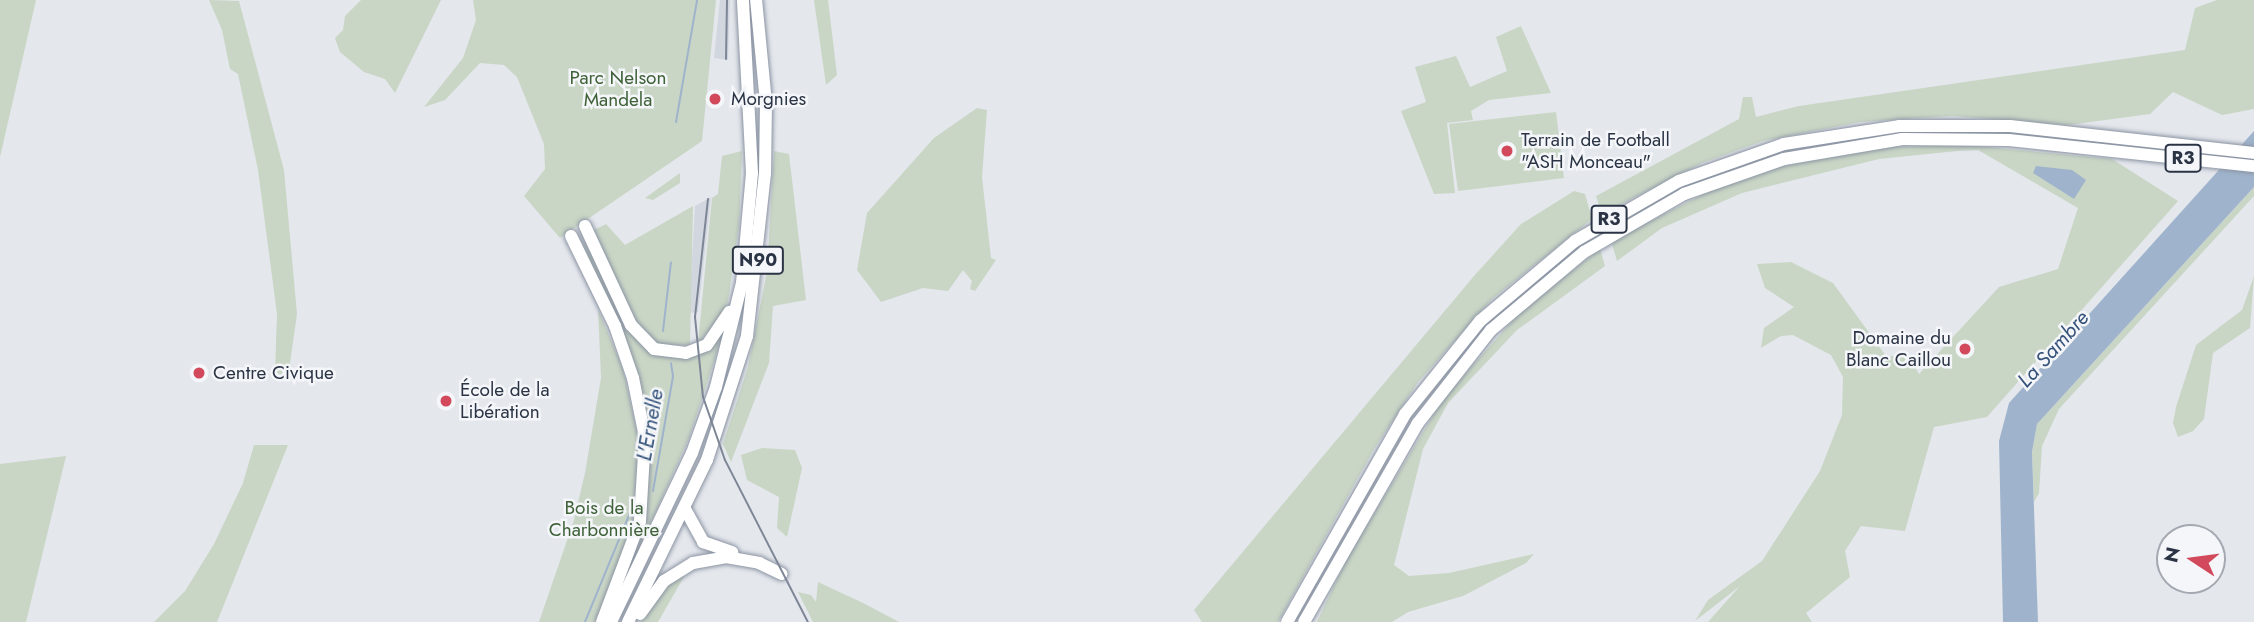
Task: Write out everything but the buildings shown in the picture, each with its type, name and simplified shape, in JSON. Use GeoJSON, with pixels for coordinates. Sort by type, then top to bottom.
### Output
{"type":"FeatureCollection","features":[{"type":"Feature","properties":{"kind":"highway","name":"N90"},"geometry":{"type":"LineString","coordinates":[[611,622],[692,453],[716,387],[742,283],[752,173],[743,0]]}},
{"type":"Feature","properties":{"kind":"highway","name":"N90"},"geometry":{"type":"LineString","coordinates":[[631,622],[685,509],[731,392],[755,283],[765,174],[766,103],[756,0]]}},
{"type":"Feature","properties":{"kind":"highway","name":"R3"},"geometry":{"type":"LineString","coordinates":[[1287,622],[1372,470],[1442,365],[1526,278],[1629,206],[1726,162],[1843,132],[1959,124],[2254,166]]}},
{"type":"Feature","properties":{"kind":"highway","name":"R3"},"geometry":{"type":"LineString","coordinates":[[1304,622],[1385,475],[1454,374],[1491,330],[1537,288],[1634,219],[1731,175],[1845,145],[1958,138],[2254,153]]}},
{"type":"Feature","properties":{"kind":"highway"},"geometry":{"type":"LineString","coordinates":[[585,226],[631,325],[654,349],[686,353],[707,345],[724,326],[742,283]]}},
{"type":"Feature","properties":{"kind":"highway"},"geometry":{"type":"LineString","coordinates":[[571,236],[619,339],[634,378],[645,437],[640,521],[602,622]]}},
{"type":"Feature","properties":{"kind":"highway"},"geometry":{"type":"LineString","coordinates":[[631,622],[664,581],[692,563],[726,557],[783,570],[703,542],[685,509]]}},
{"type":"Feature","properties":{"kind":"shaded area"},"geometry":{"type":"Polygon","coordinates":[[[720,0],[730,0],[728,60],[714,58],[720,0]]]}},
{"type":"Feature","properties":{"kind":"shaded area"},"geometry":{"type":"Polygon","coordinates":[[[711,197],[698,312],[689,313],[695,206],[711,197]]]}},
{"type":"Feature","properties":{"kind":"green space"},"geometry":{"type":"Polygon","coordinates":[[[0,0],[36,0],[0,157],[0,0]]]}},
{"type":"Feature","properties":{"kind":"green space"},"geometry":{"type":"Polygon","coordinates":[[[209,0],[239,1],[284,170],[297,314],[288,377],[275,372],[277,314],[258,170],[238,74],[230,69],[222,30],[209,0]]]}},
{"type":"Feature","properties":{"kind":"green space"},"geometry":{"type":"Polygon","coordinates":[[[361,0],[441,0],[395,93],[385,79],[364,72],[340,52],[335,38],[343,30],[345,16],[361,0]]]}},
{"type":"Feature","properties":{"kind":"green space","name":"Parc Nelson Mandela"},"geometry":{"type":"Polygon","coordinates":[[[473,0],[716,0],[702,141],[560,238],[524,196],[545,169],[544,144],[517,77],[504,65],[480,63],[445,100],[424,107],[463,58],[476,20],[473,0]]]}},
{"type":"Feature","properties":{"kind":"green space"},"geometry":{"type":"Polygon","coordinates":[[[814,0],[828,0],[837,75],[826,85],[814,0]]]}},
{"type":"Feature","properties":{"kind":"green space"},"geometry":{"type":"Polygon","coordinates":[[[2217,0],[2254,0],[2254,109],[2222,115],[2173,92],[2150,114],[2068,125],[1952,116],[1860,122],[1763,141],[1702,163],[1602,214],[1596,196],[1739,119],[1743,97],[1752,97],[1756,117],[1799,106],[2185,50],[2195,8],[2217,0]]]}},
{"type":"Feature","properties":{"kind":"green space"},"geometry":{"type":"Polygon","coordinates":[[[1521,26],[1551,93],[1489,100],[1471,111],[1473,120],[1447,123],[1455,193],[1434,194],[1401,111],[1426,102],[1415,67],[1456,56],[1470,87],[1507,71],[1496,37],[1521,26]]]}},
{"type":"Feature","properties":{"kind":"green space"},"geometry":{"type":"Polygon","coordinates":[[[977,108],[987,110],[982,177],[991,258],[996,260],[975,291],[970,289],[972,281],[963,270],[948,291],[923,288],[881,302],[857,270],[867,213],[934,138],[977,108]]]}},
{"type":"Feature","properties":{"kind":"green space","name":"Terrain de Football \"ASH Monceau\""},"geometry":{"type":"Polygon","coordinates":[[[1556,112],[1564,178],[1458,191],[1449,124],[1556,112]]]}},
{"type":"Feature","properties":{"kind":"green space"},"geometry":{"type":"Polygon","coordinates":[[[1965,145],[2112,159],[2178,201],[1987,417],[1934,427],[1905,531],[1861,526],[1845,551],[1850,577],[1806,613],[1812,622],[1708,622],[1740,586],[1695,621],[1708,600],[1762,561],[1820,471],[1842,415],[1843,377],[1831,355],[1793,335],[1781,336],[1761,348],[1764,328],[1794,307],[1765,288],[1757,264],[1791,262],[1833,283],[1886,356],[1909,356],[1919,374],[1999,287],[2058,269],[2078,208],[1978,150],[1957,151],[1879,159],[1742,193],[1662,228],[1617,261],[1611,241],[1714,189],[1783,166],[1885,147],[1965,145]]]}},
{"type":"Feature","properties":{"kind":"green space"},"geometry":{"type":"Polygon","coordinates":[[[742,151],[739,226],[728,301],[722,316],[698,343],[712,198],[718,194],[722,156],[742,151]]]}},
{"type":"Feature","properties":{"kind":"green space"},"geometry":{"type":"Polygon","coordinates":[[[774,151],[789,154],[806,300],[773,306],[769,363],[731,462],[723,444],[748,367],[767,272],[774,151]]]}},
{"type":"Feature","properties":{"kind":"green space"},"geometry":{"type":"Polygon","coordinates":[[[680,173],[680,183],[653,200],[645,198],[680,173]]]}},
{"type":"Feature","properties":{"kind":"green space"},"geometry":{"type":"Polygon","coordinates":[[[2254,187],[2254,196],[2059,409],[2042,446],[2039,493],[2034,502],[2032,452],[2037,424],[2254,187]]]}},
{"type":"Feature","properties":{"kind":"green space"},"geometry":{"type":"Polygon","coordinates":[[[1574,191],[1585,194],[1592,219],[1493,298],[1418,382],[1374,449],[1278,622],[1202,622],[1194,610],[1474,276],[1521,224],[1574,191]]]}},
{"type":"Feature","properties":{"kind":"green space"},"geometry":{"type":"Polygon","coordinates":[[[693,206],[690,345],[661,345],[640,331],[594,230],[606,224],[625,245],[693,206]]]}},
{"type":"Feature","properties":{"kind":"green space"},"geometry":{"type":"Polygon","coordinates":[[[581,236],[648,349],[711,346],[723,334],[689,438],[633,562],[648,496],[649,445],[581,236]]]}},
{"type":"Feature","properties":{"kind":"green space"},"geometry":{"type":"Polygon","coordinates":[[[1600,249],[1605,266],[1517,330],[1448,403],[1423,449],[1394,565],[1409,576],[1449,573],[1534,554],[1526,563],[1463,596],[1408,612],[1392,622],[1317,622],[1345,562],[1443,399],[1522,310],[1600,249]]]}},
{"type":"Feature","properties":{"kind":"green space"},"geometry":{"type":"Polygon","coordinates":[[[2254,276],[2250,328],[2213,353],[2204,419],[2193,431],[2178,437],[2173,423],[2176,407],[2196,345],[2242,310],[2254,276]]]}},
{"type":"Feature","properties":{"kind":"green space","name":"Bois de la Charbonnière"},"geometry":{"type":"Polygon","coordinates":[[[598,309],[623,369],[639,440],[632,530],[595,622],[539,622],[574,520],[585,473],[601,378],[598,309]]]}},
{"type":"Feature","properties":{"kind":"green space"},"geometry":{"type":"Polygon","coordinates":[[[254,445],[288,445],[217,622],[154,622],[185,591],[214,544],[243,483],[254,445]]]}},
{"type":"Feature","properties":{"kind":"green space"},"geometry":{"type":"Polygon","coordinates":[[[762,448],[795,450],[802,468],[787,537],[777,528],[779,497],[747,480],[741,455],[762,448]]]}},
{"type":"Feature","properties":{"kind":"green space"},"geometry":{"type":"Polygon","coordinates":[[[66,456],[26,622],[0,622],[0,464],[66,456]]]}},
{"type":"Feature","properties":{"kind":"green space"},"geometry":{"type":"Polygon","coordinates":[[[689,568],[658,622],[641,622],[654,599],[689,568]]]}},
{"type":"Feature","properties":{"kind":"green space"},"geometry":{"type":"Polygon","coordinates":[[[818,582],[899,622],[813,622],[798,592],[811,595],[816,602],[818,582]]]}},
{"type":"Feature","properties":{"kind":"water","name":"La Sambre"},"geometry":{"type":"Polygon","coordinates":[[[2254,131],[2254,187],[2037,424],[2032,452],[2038,622],[2003,622],[1999,441],[2009,403],[2254,131]]]}},
{"type":"Feature","properties":{"kind":"water"},"geometry":{"type":"Polygon","coordinates":[[[2036,166],[2072,170],[2086,180],[2074,199],[2033,173],[2036,166]]]}},
{"type":"Feature","properties":{"kind":"waterway","name":"L'Ernelle"},"geometry":{"type":"LineString","coordinates":[[676,122],[697,0]]}},
{"type":"Feature","properties":{"kind":"waterway","name":"L'Ernelle"},"geometry":{"type":"LineString","coordinates":[[663,331],[671,262]]}},
{"type":"Feature","properties":{"kind":"waterway","name":"L'Ernelle"},"geometry":{"type":"LineString","coordinates":[[653,491],[673,376],[671,363]]}},
{"type":"Feature","properties":{"kind":"waterway","name":"L'Ernelle"},"geometry":{"type":"LineString","coordinates":[[585,622],[634,503]]}},
{"type":"Feature","properties":{"kind":"tram line"},"geometry":{"type":"LineString","coordinates":[[726,59],[727,0]]}},
{"type":"Feature","properties":{"kind":"tram line"},"geometry":{"type":"LineString","coordinates":[[708,199],[695,317],[703,397],[725,460],[808,622]]}},
{"type":"Feature","properties":{"kind":"place","name":"Morgnies"},"geometry":{"type":"Point","coordinates":[715,99]}},
{"type":"Feature","properties":{"kind":"place","name":"Terrain de Football \"ASH Monceau\""},"geometry":{"type":"Point","coordinates":[1507,151]}},
{"type":"Feature","properties":{"kind":"place","name":"Domaine du Blanc Caillou"},"geometry":{"type":"Point","coordinates":[1965,349]}},
{"type":"Feature","properties":{"kind":"place","name":"Centre Civique"},"geometry":{"type":"Point","coordinates":[199,373]}},
{"type":"Feature","properties":{"kind":"place","name":"École de la Libération"},"geometry":{"type":"Point","coordinates":[446,401]}}]}
